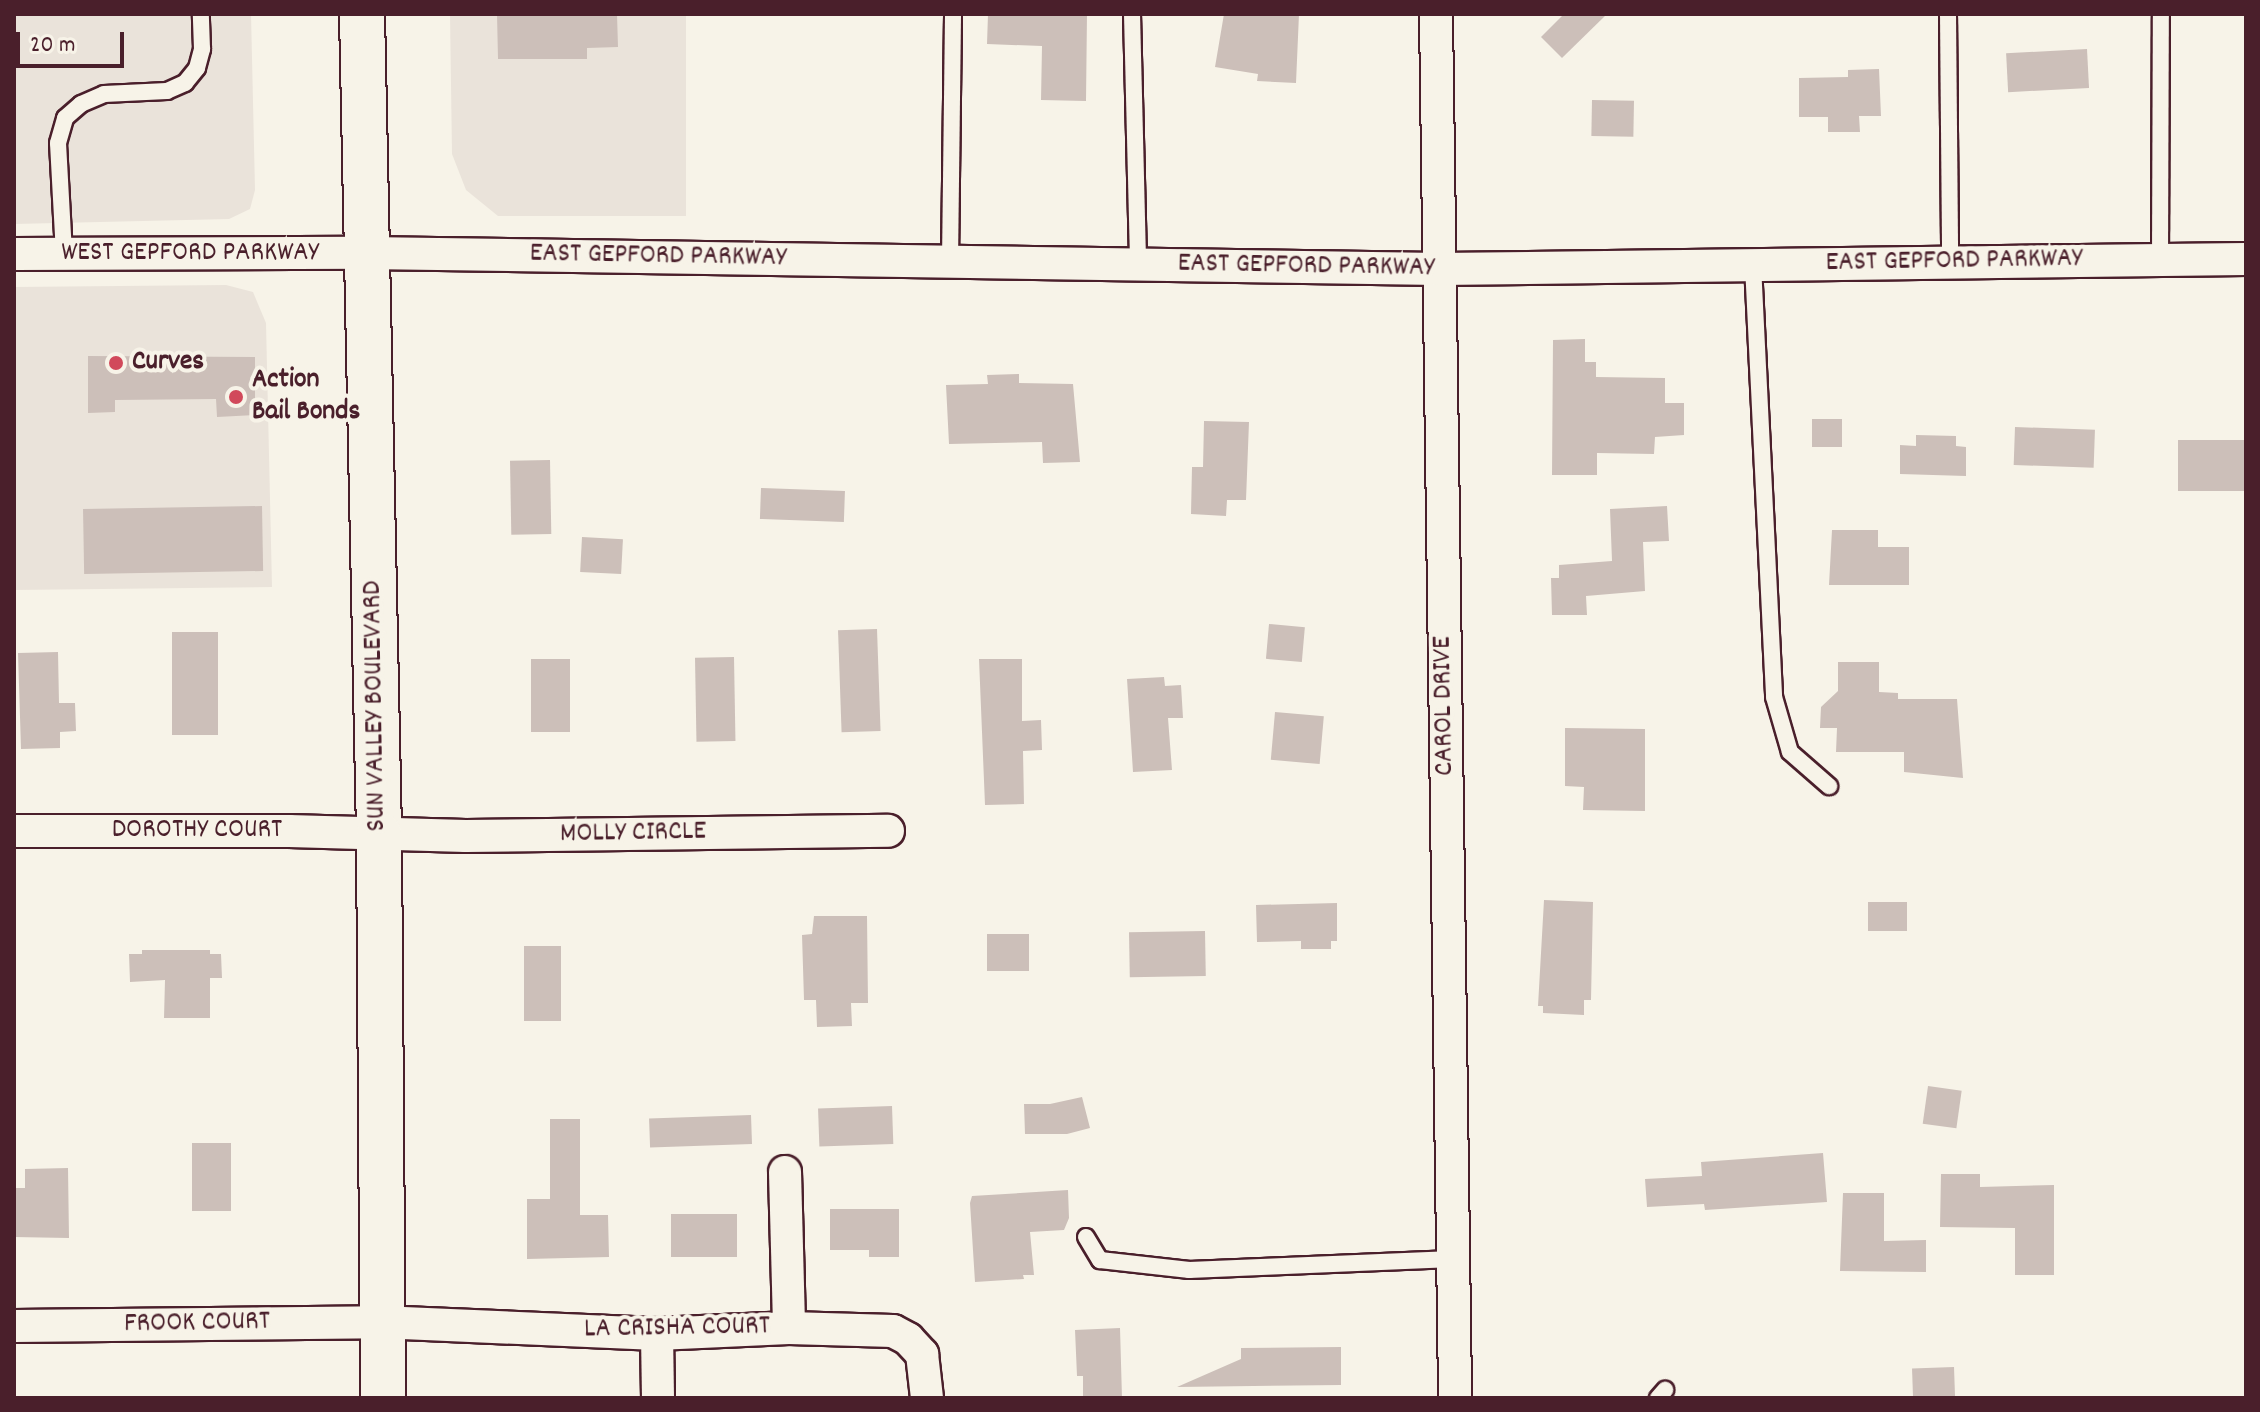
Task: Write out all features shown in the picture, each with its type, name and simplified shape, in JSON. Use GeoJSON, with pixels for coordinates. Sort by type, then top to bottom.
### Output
{"type":"FeatureCollection","features":[{"type":"Feature","properties":{"kind":"main road","name":"SUN VALLEY BOULEVARD"},"geometry":{"type":"LineString","coordinates":[[362,14],[379,834],[380,1322],[383,1398]]}},
{"type":"Feature","properties":{"kind":"street","name":"CAROL DRIVE"},"geometry":{"type":"LineString","coordinates":[[1436,14],[1455,1398]]}},
{"type":"Feature","properties":{"kind":"street","name":"WEST GEPFORD PARKWAY"},"geometry":{"type":"LineString","coordinates":[[14,254],[366,253]]}},
{"type":"Feature","properties":{"kind":"street","name":"EAST GEPFORD PARKWAY"},"geometry":{"type":"LineString","coordinates":[[366,253],[1439,269],[2246,259]]}},
{"type":"Feature","properties":{"kind":"street","name":"DOROTHY COURT"},"geometry":{"type":"LineString","coordinates":[[14,831],[379,834]]}},
{"type":"Feature","properties":{"kind":"street","name":"MOLLY CIRCLE"},"geometry":{"type":"LineString","coordinates":[[379,834],[466,836],[888,831]]}},
{"type":"Feature","properties":{"kind":"street"},"geometry":{"type":"LineString","coordinates":[[785,1172],[789,1328]]}},
{"type":"Feature","properties":{"kind":"street","name":"FROOK COURT"},"geometry":{"type":"LineString","coordinates":[[14,1326],[380,1322]]}},
{"type":"Feature","properties":{"kind":"street","name":"LA CRISHA COURT"},"geometry":{"type":"LineString","coordinates":[[380,1322],[657,1334],[789,1328],[893,1331],[908,1339],[922,1354],[927,1398]]}},
{"type":"Feature","properties":{"kind":"street"},"geometry":{"type":"LineString","coordinates":[[657,1334],[658,1398]]}},
{"type":"Feature","properties":{"kind":"lane"},"geometry":{"type":"LineString","coordinates":[[64,254],[58,143],[65,118],[81,104],[104,94],[167,91],[185,83],[197,68],[202,49],[201,14]]}},
{"type":"Feature","properties":{"kind":"lane"},"geometry":{"type":"LineString","coordinates":[[950,262],[953,14]]}},
{"type":"Feature","properties":{"kind":"lane"},"geometry":{"type":"LineString","coordinates":[[1132,14],[1138,265]]}},
{"type":"Feature","properties":{"kind":"lane"},"geometry":{"type":"LineString","coordinates":[[1948,14],[1950,262]]}},
{"type":"Feature","properties":{"kind":"lane"},"geometry":{"type":"LineString","coordinates":[[2160,260],[2161,14]]}},
{"type":"Feature","properties":{"kind":"lane"},"geometry":{"type":"LineString","coordinates":[[1753,265],[1774,697],[1790,752],[1829,786]]}},
{"type":"Feature","properties":{"kind":"lane"},"geometry":{"type":"LineString","coordinates":[[1086,1237],[1100,1260],[1189,1270],[1453,1259]]}},
{"type":"Feature","properties":{"kind":"shaded area"},"geometry":{"type":"Polygon","coordinates":[[[14,14],[251,14],[255,190],[250,209],[229,219],[14,224],[14,14]]]}},
{"type":"Feature","properties":{"kind":"shaded area"},"geometry":{"type":"Polygon","coordinates":[[[450,14],[686,14],[686,216],[498,216],[466,190],[452,154],[450,14]]]}},
{"type":"Feature","properties":{"kind":"shaded area"},"geometry":{"type":"Polygon","coordinates":[[[226,285],[253,292],[266,323],[272,587],[14,590],[14,287],[226,285]]]}},
{"type":"Feature","properties":{"kind":"building"},"geometry":{"type":"Polygon","coordinates":[[[497,14],[617,14],[618,47],[587,48],[587,59],[498,59],[497,14]]]}},
{"type":"Feature","properties":{"kind":"building"},"geometry":{"type":"Polygon","coordinates":[[[988,14],[1087,14],[1086,101],[1041,100],[1042,46],[987,44],[988,14]]]}},
{"type":"Feature","properties":{"kind":"building"},"geometry":{"type":"Polygon","coordinates":[[[1224,14],[1299,14],[1296,83],[1257,81],[1258,74],[1215,67],[1224,14]]]}},
{"type":"Feature","properties":{"kind":"building"},"geometry":{"type":"Polygon","coordinates":[[[1564,14],[1607,14],[1562,58],[1541,37],[1564,14]]]}},
{"type":"Feature","properties":{"kind":"building"},"geometry":{"type":"Polygon","coordinates":[[[2087,49],[2089,88],[2008,92],[2006,53],[2087,49]]]}},
{"type":"Feature","properties":{"kind":"building"},"geometry":{"type":"Polygon","coordinates":[[[1879,69],[1881,116],[1859,116],[1860,132],[1828,132],[1828,117],[1799,117],[1799,78],[1848,77],[1848,70],[1879,69]]]}},
{"type":"Feature","properties":{"kind":"building"},"geometry":{"type":"Polygon","coordinates":[[[1592,100],[1634,101],[1633,137],[1591,136],[1592,100]]]}},
{"type":"Feature","properties":{"kind":"building"},"geometry":{"type":"Polygon","coordinates":[[[1585,339],[1585,362],[1596,362],[1596,377],[1665,378],[1665,403],[1684,403],[1684,435],[1655,437],[1654,454],[1597,453],[1597,475],[1552,475],[1553,340],[1585,339]]]}},
{"type":"Feature","properties":{"kind":"building"},"geometry":{"type":"Polygon","coordinates":[[[88,356],[255,357],[255,415],[217,417],[216,399],[115,400],[115,412],[88,413],[88,356]]]}},
{"type":"Feature","properties":{"kind":"building"},"geometry":{"type":"Polygon","coordinates":[[[1019,374],[1019,383],[1073,384],[1080,462],[1043,463],[1042,442],[949,444],[946,385],[988,384],[987,375],[1019,374]]]}},
{"type":"Feature","properties":{"kind":"building"},"geometry":{"type":"Polygon","coordinates":[[[1812,419],[1842,419],[1842,447],[1812,447],[1812,419]]]}},
{"type":"Feature","properties":{"kind":"building"},"geometry":{"type":"Polygon","coordinates":[[[1204,421],[1249,422],[1246,500],[1227,500],[1226,516],[1191,514],[1192,467],[1203,467],[1204,421]]]}},
{"type":"Feature","properties":{"kind":"building"},"geometry":{"type":"Polygon","coordinates":[[[2015,427],[2095,430],[2094,468],[2014,465],[2015,427]]]}},
{"type":"Feature","properties":{"kind":"building"},"geometry":{"type":"Polygon","coordinates":[[[1916,435],[1956,436],[1956,446],[1966,447],[1966,476],[1900,474],[1900,445],[1916,446],[1916,435]]]}},
{"type":"Feature","properties":{"kind":"building"},"geometry":{"type":"Polygon","coordinates":[[[2178,440],[2246,440],[2246,491],[2178,491],[2178,440]]]}},
{"type":"Feature","properties":{"kind":"building"},"geometry":{"type":"Polygon","coordinates":[[[550,460],[551,534],[511,535],[510,461],[550,460]]]}},
{"type":"Feature","properties":{"kind":"building"},"geometry":{"type":"Polygon","coordinates":[[[761,488],[845,491],[844,522],[760,519],[761,488]]]}},
{"type":"Feature","properties":{"kind":"building"},"geometry":{"type":"Polygon","coordinates":[[[262,506],[263,571],[84,574],[83,509],[262,506]]]}},
{"type":"Feature","properties":{"kind":"building"},"geometry":{"type":"Polygon","coordinates":[[[1667,506],[1669,541],[1643,542],[1645,591],[1586,596],[1587,615],[1552,615],[1551,578],[1559,578],[1559,565],[1612,561],[1610,509],[1667,506]]]}},
{"type":"Feature","properties":{"kind":"building"},"geometry":{"type":"Polygon","coordinates":[[[1832,530],[1878,530],[1878,547],[1909,547],[1909,585],[1829,585],[1832,530]]]}},
{"type":"Feature","properties":{"kind":"building"},"geometry":{"type":"Polygon","coordinates":[[[582,537],[623,539],[621,574],[580,572],[582,537]]]}},
{"type":"Feature","properties":{"kind":"building"},"geometry":{"type":"Polygon","coordinates":[[[1269,624],[1305,627],[1302,662],[1266,659],[1269,624]]]}},
{"type":"Feature","properties":{"kind":"building"},"geometry":{"type":"Polygon","coordinates":[[[877,629],[881,731],[842,732],[838,630],[877,629]]]}},
{"type":"Feature","properties":{"kind":"building"},"geometry":{"type":"Polygon","coordinates":[[[172,632],[218,632],[218,735],[172,735],[172,632]]]}},
{"type":"Feature","properties":{"kind":"building"},"geometry":{"type":"Polygon","coordinates":[[[58,652],[59,703],[75,703],[76,731],[60,732],[60,748],[21,749],[18,653],[58,652]]]}},
{"type":"Feature","properties":{"kind":"building"},"geometry":{"type":"Polygon","coordinates":[[[734,657],[735,741],[696,742],[695,658],[734,657]]]}},
{"type":"Feature","properties":{"kind":"building"},"geometry":{"type":"Polygon","coordinates":[[[531,659],[570,659],[570,732],[531,732],[531,659]]]}},
{"type":"Feature","properties":{"kind":"building"},"geometry":{"type":"Polygon","coordinates":[[[979,659],[1022,659],[1022,721],[1041,720],[1042,750],[1023,751],[1024,804],[985,805],[979,659]]]}},
{"type":"Feature","properties":{"kind":"building"},"geometry":{"type":"Polygon","coordinates":[[[1838,662],[1879,662],[1879,692],[1898,693],[1898,699],[1957,699],[1963,778],[1904,772],[1904,752],[1836,752],[1837,728],[1820,728],[1821,707],[1838,691],[1838,662]]]}},
{"type":"Feature","properties":{"kind":"building"},"geometry":{"type":"Polygon","coordinates":[[[1164,677],[1165,686],[1181,685],[1183,718],[1168,718],[1172,770],[1133,772],[1127,679],[1164,677]]]}},
{"type":"Feature","properties":{"kind":"building"},"geometry":{"type":"Polygon","coordinates":[[[1275,712],[1324,716],[1320,764],[1271,760],[1275,712]]]}},
{"type":"Feature","properties":{"kind":"building"},"geometry":{"type":"Polygon","coordinates":[[[1565,728],[1645,729],[1645,811],[1583,810],[1584,787],[1565,786],[1565,728]]]}},
{"type":"Feature","properties":{"kind":"building"},"geometry":{"type":"Polygon","coordinates":[[[1544,900],[1593,902],[1591,1000],[1584,1000],[1584,1015],[1543,1013],[1543,1006],[1538,1006],[1544,900]]]}},
{"type":"Feature","properties":{"kind":"building"},"geometry":{"type":"Polygon","coordinates":[[[1868,902],[1907,902],[1907,931],[1868,931],[1868,902]]]}},
{"type":"Feature","properties":{"kind":"building"},"geometry":{"type":"Polygon","coordinates":[[[1337,903],[1337,941],[1331,941],[1331,949],[1301,949],[1301,941],[1257,942],[1256,905],[1337,903]]]}},
{"type":"Feature","properties":{"kind":"building"},"geometry":{"type":"Polygon","coordinates":[[[814,916],[867,916],[868,1003],[851,1003],[852,1026],[817,1027],[816,1000],[804,1000],[802,935],[812,934],[814,916]]]}},
{"type":"Feature","properties":{"kind":"building"},"geometry":{"type":"Polygon","coordinates":[[[1205,931],[1206,976],[1130,977],[1129,932],[1205,931]]]}},
{"type":"Feature","properties":{"kind":"building"},"geometry":{"type":"Polygon","coordinates":[[[987,934],[1029,934],[1029,971],[987,971],[987,934]]]}},
{"type":"Feature","properties":{"kind":"building"},"geometry":{"type":"Polygon","coordinates":[[[524,946],[561,946],[561,1021],[524,1021],[524,946]]]}},
{"type":"Feature","properties":{"kind":"building"},"geometry":{"type":"Polygon","coordinates":[[[142,950],[210,950],[210,954],[221,954],[222,978],[210,978],[210,1018],[164,1018],[165,980],[130,982],[129,954],[142,954],[142,950]]]}},
{"type":"Feature","properties":{"kind":"building"},"geometry":{"type":"Polygon","coordinates":[[[1928,1086],[1962,1091],[1956,1128],[1923,1124],[1928,1086]]]}},
{"type":"Feature","properties":{"kind":"building"},"geometry":{"type":"Polygon","coordinates":[[[1082,1097],[1090,1128],[1067,1134],[1025,1134],[1024,1104],[1050,1104],[1082,1097]]]}},
{"type":"Feature","properties":{"kind":"building"},"geometry":{"type":"Polygon","coordinates":[[[892,1106],[893,1144],[819,1147],[818,1109],[892,1106]]]}},
{"type":"Feature","properties":{"kind":"building"},"geometry":{"type":"Polygon","coordinates":[[[751,1115],[752,1144],[650,1148],[649,1119],[751,1115]]]}},
{"type":"Feature","properties":{"kind":"building"},"geometry":{"type":"Polygon","coordinates":[[[550,1119],[580,1119],[580,1215],[608,1215],[609,1257],[527,1259],[527,1199],[550,1199],[550,1119]]]}},
{"type":"Feature","properties":{"kind":"building"},"geometry":{"type":"Polygon","coordinates":[[[192,1143],[231,1143],[231,1211],[192,1211],[192,1143]]]}},
{"type":"Feature","properties":{"kind":"building"},"geometry":{"type":"Polygon","coordinates":[[[1823,1153],[1827,1202],[1705,1210],[1704,1204],[1647,1207],[1645,1179],[1702,1176],[1701,1162],[1823,1153]]]}},
{"type":"Feature","properties":{"kind":"building"},"geometry":{"type":"Polygon","coordinates":[[[68,1168],[69,1238],[14,1237],[14,1188],[25,1188],[25,1169],[68,1168]]]}},
{"type":"Feature","properties":{"kind":"building"},"geometry":{"type":"Polygon","coordinates":[[[1941,1174],[1980,1174],[1980,1187],[2054,1185],[2054,1275],[2015,1275],[2015,1228],[1940,1227],[1941,1174]]]}},
{"type":"Feature","properties":{"kind":"building"},"geometry":{"type":"Polygon","coordinates":[[[1068,1190],[1069,1218],[1064,1230],[1030,1232],[1034,1275],[1023,1275],[1024,1279],[975,1282],[972,1196],[1068,1190]]]}},
{"type":"Feature","properties":{"kind":"building"},"geometry":{"type":"Polygon","coordinates":[[[1843,1193],[1884,1193],[1884,1241],[1926,1240],[1926,1272],[1840,1271],[1843,1193]]]}},
{"type":"Feature","properties":{"kind":"building"},"geometry":{"type":"Polygon","coordinates":[[[830,1209],[899,1209],[899,1257],[869,1257],[869,1250],[830,1250],[830,1209]]]}},
{"type":"Feature","properties":{"kind":"building"},"geometry":{"type":"Polygon","coordinates":[[[671,1214],[737,1214],[737,1257],[671,1257],[671,1214]]]}},
{"type":"Feature","properties":{"kind":"building"},"geometry":{"type":"Polygon","coordinates":[[[1120,1328],[1122,1398],[1083,1398],[1083,1376],[1077,1376],[1075,1330],[1120,1328]]]}},
{"type":"Feature","properties":{"kind":"building"},"geometry":{"type":"Polygon","coordinates":[[[1341,1347],[1341,1385],[1177,1387],[1241,1359],[1241,1348],[1341,1347]]]}},
{"type":"Feature","properties":{"kind":"building"},"geometry":{"type":"Polygon","coordinates":[[[1954,1367],[1955,1398],[1913,1398],[1912,1368],[1954,1367]]]}},
{"type":"Feature","properties":{"kind":"place","name":"Curves"},"geometry":{"type":"Point","coordinates":[116,363]}},
{"type":"Feature","properties":{"kind":"place","name":"Action Bail Bonds"},"geometry":{"type":"Point","coordinates":[236,397]}}]}
